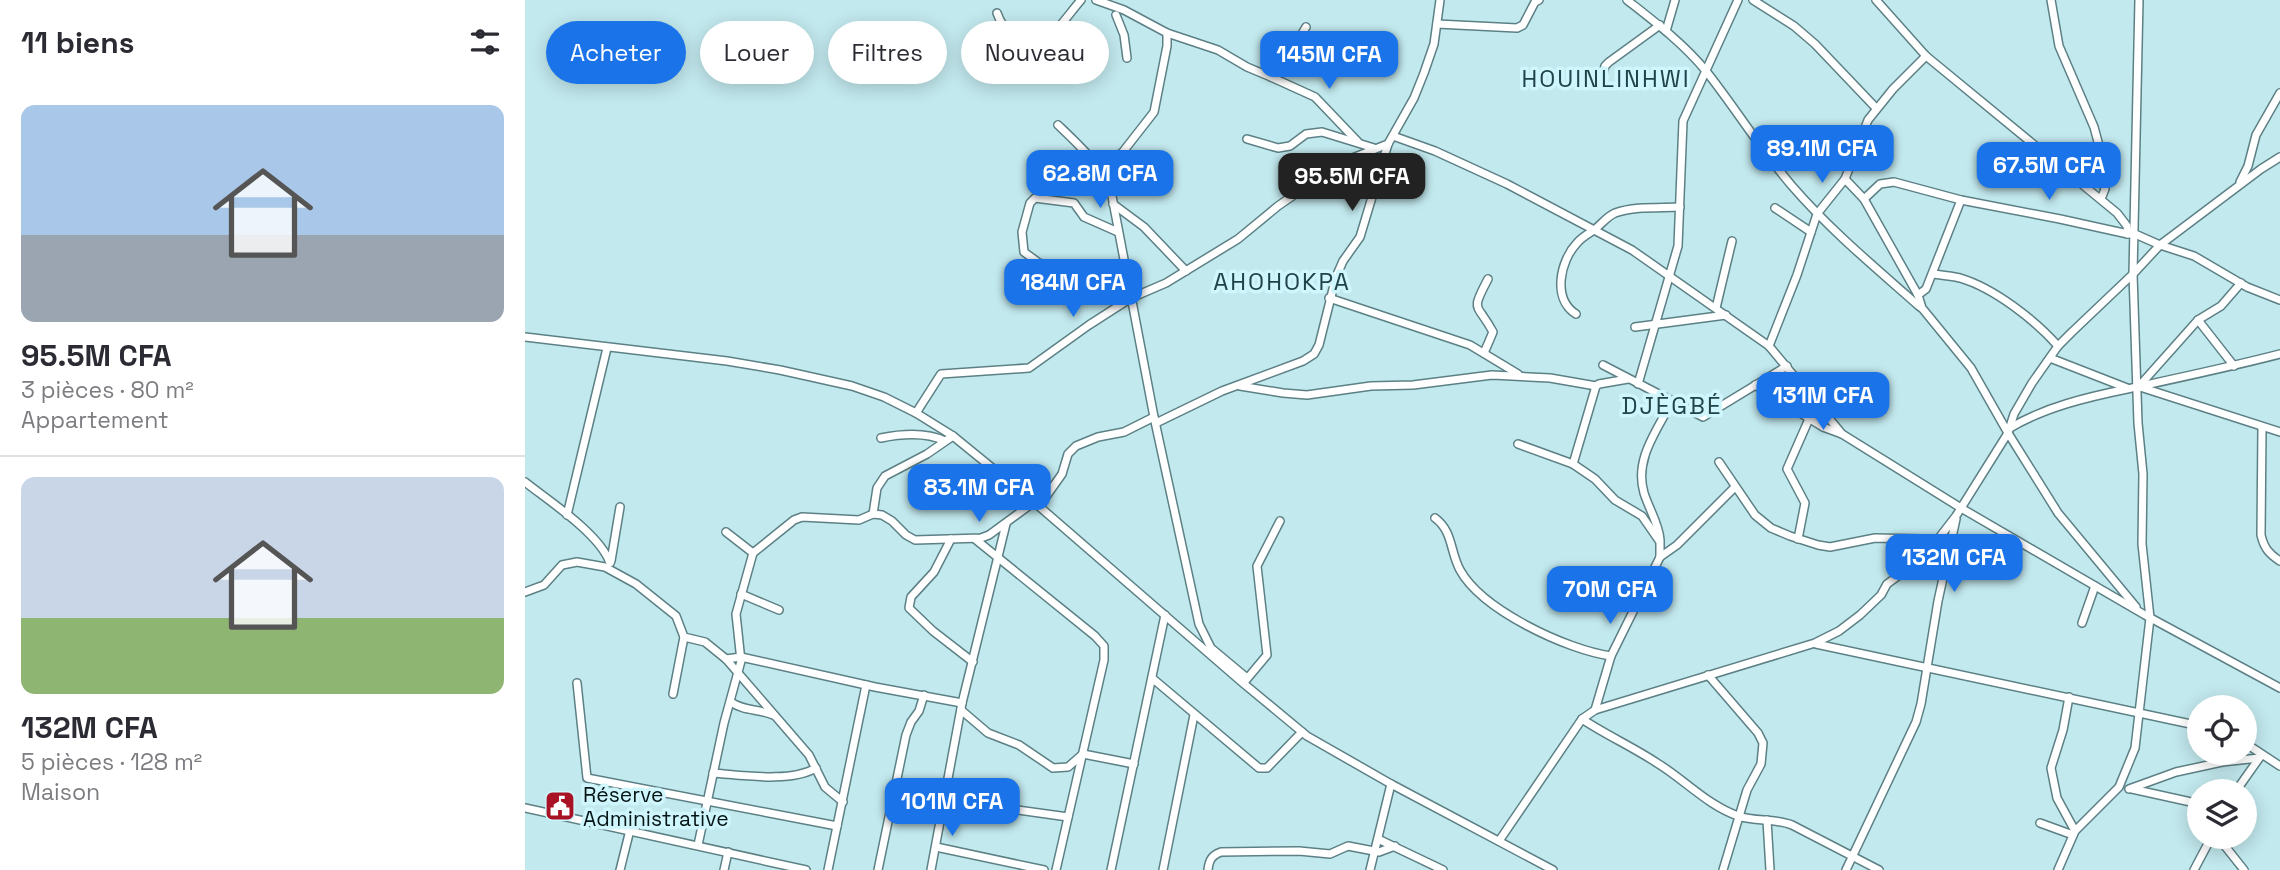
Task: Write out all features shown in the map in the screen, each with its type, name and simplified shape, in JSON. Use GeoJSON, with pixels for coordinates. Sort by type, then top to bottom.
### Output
{"type":"FeatureCollection","features":[{"type":"Feature","properties":{"kind":"street"},"geometry":{"type":"LineString","coordinates":[[997,13],[1009,34],[1033,51],[1081,0]]}},
{"type":"Feature","properties":{"kind":"street"},"geometry":{"type":"LineString","coordinates":[[1096,0],[1110,2],[1167,33],[1218,50],[1247,67],[1307,92],[1315,97],[1358,143]]}},
{"type":"Feature","properties":{"kind":"street"},"geometry":{"type":"LineString","coordinates":[[698,845],[741,657],[736,614],[754,552],[799,517],[859,520],[873,514],[887,517],[906,536],[915,540],[975,539],[989,535],[1034,502],[1043,500],[1062,474],[1068,454],[1076,446],[1098,436],[1124,432],[1303,361],[1314,354],[1329,298],[1343,261],[1360,237],[1388,144],[1414,97],[1434,44],[1440,0]]}},
{"type":"Feature","properties":{"kind":"street"},"geometry":{"type":"LineString","coordinates":[[1437,24],[1517,28],[1523,25],[1535,2],[1539,0]]}},
{"type":"Feature","properties":{"kind":"street"},"geometry":{"type":"LineString","coordinates":[[1627,0],[1663,28],[1706,71],[1762,148],[1817,214],[1922,308],[1971,368],[2058,513],[2140,612]]}},
{"type":"Feature","properties":{"kind":"street"},"geometry":{"type":"LineString","coordinates":[[1602,77],[1609,62],[1663,28],[1675,0]]}},
{"type":"Feature","properties":{"kind":"street"},"geometry":{"type":"LineString","coordinates":[[1638,384],[1678,246],[1683,121],[1738,0]]}},
{"type":"Feature","properties":{"kind":"street"},"geometry":{"type":"LineString","coordinates":[[1753,0],[1794,26],[1815,44],[1876,108]]}},
{"type":"Feature","properties":{"kind":"street"},"geometry":{"type":"LineString","coordinates":[[1876,0],[1926,56],[2101,199],[2125,222],[2131,234]]}},
{"type":"Feature","properties":{"kind":"street"},"geometry":{"type":"LineString","coordinates":[[2051,0],[2059,46],[2094,127],[2101,153],[2100,171],[2105,189],[2101,199]]}},
{"type":"Feature","properties":{"kind":"street"},"geometry":{"type":"LineString","coordinates":[[2058,870],[2074,833],[2119,787],[2137,741],[2150,618],[2142,544],[2143,474],[2131,234],[2139,0]]}},
{"type":"Feature","properties":{"kind":"street"},"geometry":{"type":"LineString","coordinates":[[1116,15],[1123,32],[1127,58]]}},
{"type":"Feature","properties":{"kind":"street"},"geometry":{"type":"LineString","coordinates":[[1123,32],[1133,15]]}},
{"type":"Feature","properties":{"kind":"street"},"geometry":{"type":"LineString","coordinates":[[1271,76],[1286,61],[1306,27]]}},
{"type":"Feature","properties":{"kind":"street"},"geometry":{"type":"LineString","coordinates":[[1098,166],[1122,153],[1154,112],[1167,46],[1167,33]]}},
{"type":"Feature","properties":{"kind":"street"},"geometry":{"type":"LineString","coordinates":[[1769,346],[1817,214],[1845,178],[1868,120],[1876,108],[1926,56]]}},
{"type":"Feature","properties":{"kind":"street"},"geometry":{"type":"LineString","coordinates":[[2238,186],[2248,166],[2256,135],[2280,93]]}},
{"type":"Feature","properties":{"kind":"street"},"geometry":{"type":"LineString","coordinates":[[1058,125],[1098,166],[1106,178],[1199,624],[1211,648],[1301,732],[1391,784],[1553,870]]}},
{"type":"Feature","properties":{"kind":"street"},"geometry":{"type":"LineString","coordinates":[[1247,138],[1278,148],[1290,146],[1314,131],[1322,131],[1375,148]]}},
{"type":"Feature","properties":{"kind":"street"},"geometry":{"type":"LineString","coordinates":[[1393,136],[1476,169],[1632,250],[1769,346],[1842,434],[1961,508],[2150,618],[2280,688]]}},
{"type":"Feature","properties":{"kind":"street"},"geometry":{"type":"LineString","coordinates":[[916,412],[941,374],[1029,368],[1131,298],[1166,283],[1238,239],[1278,206],[1340,163],[1388,144]]}},
{"type":"Feature","properties":{"kind":"street"},"geometry":{"type":"LineString","coordinates":[[1499,841],[1582,719],[1595,710],[1815,643],[1839,631],[1860,615],[1881,595],[1887,584],[1916,563],[1935,544],[1956,516],[2009,431],[2014,414],[2058,346],[2160,245],[2280,157]]}},
{"type":"Feature","properties":{"kind":"street"},"geometry":{"type":"LineString","coordinates":[[1845,178],[1864,199],[1918,295],[1922,308]]}},
{"type":"Feature","properties":{"kind":"street"},"geometry":{"type":"LineString","coordinates":[[1864,199],[1880,184],[1894,182],[1961,200],[2131,234],[2194,256],[2241,283],[2280,300]]}},
{"type":"Feature","properties":{"kind":"street"},"geometry":{"type":"LineString","coordinates":[[1118,232],[1084,217],[1075,203],[1035,198],[1030,203],[1022,232],[1022,245],[1024,252],[1039,263],[1105,279],[1129,289]]}},
{"type":"Feature","properties":{"kind":"street"},"geometry":{"type":"LineString","coordinates":[[1918,295],[1926,289],[1933,274],[1961,200]]}},
{"type":"Feature","properties":{"kind":"street"},"geometry":{"type":"LineString","coordinates":[[1113,204],[1144,227],[1186,271]]}},
{"type":"Feature","properties":{"kind":"street"},"geometry":{"type":"LineString","coordinates":[[1576,314],[1563,300],[1561,278],[1568,256],[1575,245],[1615,213],[1680,207]]}},
{"type":"Feature","properties":{"kind":"street"},"geometry":{"type":"LineString","coordinates":[[1775,208],[1811,232]]}},
{"type":"Feature","properties":{"kind":"street"},"geometry":{"type":"LineString","coordinates":[[1716,308],[1732,241]]}},
{"type":"Feature","properties":{"kind":"street"},"geometry":{"type":"LineString","coordinates":[[1933,274],[1976,284],[2028,317],[2058,346]]}},
{"type":"Feature","properties":{"kind":"street"},"geometry":{"type":"LineString","coordinates":[[1484,353],[1493,332],[1476,307],[1488,279]]}},
{"type":"Feature","properties":{"kind":"street"},"geometry":{"type":"LineString","coordinates":[[2139,385],[2198,320],[2221,306],[2241,283]]}},
{"type":"Feature","properties":{"kind":"street"},"geometry":{"type":"LineString","coordinates":[[1329,298],[1470,345],[1521,376]]}},
{"type":"Feature","properties":{"kind":"street"},"geometry":{"type":"LineString","coordinates":[[1635,327],[1727,315]]}},
{"type":"Feature","properties":{"kind":"street"},"geometry":{"type":"LineString","coordinates":[[2198,320],[2234,366]]}},
{"type":"Feature","properties":{"kind":"street"},"geometry":{"type":"LineString","coordinates":[[525,337],[736,362],[806,375],[866,390],[916,412],[953,436],[1034,502],[1245,681]]}},
{"type":"Feature","properties":{"kind":"street"},"geometry":{"type":"LineString","coordinates":[[567,515],[607,348]]}},
{"type":"Feature","properties":{"kind":"street"},"geometry":{"type":"LineString","coordinates":[[2009,431],[2037,415],[2099,394],[2280,354]]}},
{"type":"Feature","properties":{"kind":"street"},"geometry":{"type":"LineString","coordinates":[[2050,358],[2128,388]]}},
{"type":"Feature","properties":{"kind":"street"},"geometry":{"type":"LineString","coordinates":[[1603,365],[1703,417],[1787,366]]}},
{"type":"Feature","properties":{"kind":"street"},"geometry":{"type":"LineString","coordinates":[[1239,385],[1307,395],[1492,375],[1549,378],[1596,386],[1629,379]]}},
{"type":"Feature","properties":{"kind":"street"},"geometry":{"type":"LineString","coordinates":[[1755,385],[1809,419],[1842,434]]}},
{"type":"Feature","properties":{"kind":"street"},"geometry":{"type":"LineString","coordinates":[[2139,385],[2280,432]]}},
{"type":"Feature","properties":{"kind":"street"},"geometry":{"type":"LineString","coordinates":[[1573,464],[1596,386]]}},
{"type":"Feature","properties":{"kind":"street"},"geometry":{"type":"LineString","coordinates":[[1595,710],[1611,656],[1660,556],[1659,530],[1644,494],[1641,468],[1644,454],[1672,401]]}},
{"type":"Feature","properties":{"kind":"street"},"geometry":{"type":"LineString","coordinates":[[1798,539],[1805,503],[1787,469],[1809,419]]}},
{"type":"Feature","properties":{"kind":"street"},"geometry":{"type":"LineString","coordinates":[[2262,428],[2261,535],[2270,554],[2280,561]]}},
{"type":"Feature","properties":{"kind":"street"},"geometry":{"type":"LineString","coordinates":[[881,438],[914,435],[945,441]]}},
{"type":"Feature","properties":{"kind":"street"},"geometry":{"type":"LineString","coordinates":[[873,514],[877,488],[885,476],[953,436]]}},
{"type":"Feature","properties":{"kind":"street"},"geometry":{"type":"LineString","coordinates":[[1518,444],[1573,464],[1595,479],[1615,500],[1642,516],[1660,542]]}},
{"type":"Feature","properties":{"kind":"street"},"geometry":{"type":"LineString","coordinates":[[1719,462],[1763,522],[1798,539],[1830,547],[1875,538],[1923,539],[1935,544]]}},
{"type":"Feature","properties":{"kind":"street"},"geometry":{"type":"LineString","coordinates":[[525,482],[567,515],[600,546],[610,566]]}},
{"type":"Feature","properties":{"kind":"street"},"geometry":{"type":"LineString","coordinates":[[1660,556],[1677,545],[1735,487]]}},
{"type":"Feature","properties":{"kind":"street"},"geometry":{"type":"LineString","coordinates":[[610,566],[620,507]]}},
{"type":"Feature","properties":{"kind":"street"},"geometry":{"type":"LineString","coordinates":[[1846,870],[1916,722],[1956,516]]}},
{"type":"Feature","properties":{"kind":"street"},"geometry":{"type":"LineString","coordinates":[[1435,518],[1444,525],[1460,571],[1487,601],[1509,616],[1574,647],[1611,656]]}},
{"type":"Feature","properties":{"kind":"street"},"geometry":{"type":"LineString","coordinates":[[1245,681],[1267,655],[1257,566],[1280,520]]}},
{"type":"Feature","properties":{"kind":"street"},"geometry":{"type":"LineString","coordinates":[[931,870],[962,707],[1007,523]]}},
{"type":"Feature","properties":{"kind":"street"},"geometry":{"type":"LineString","coordinates":[[726,532],[754,552]]}},
{"type":"Feature","properties":{"kind":"street"},"geometry":{"type":"LineString","coordinates":[[951,539],[934,572],[911,597],[909,608],[933,631],[973,662]]}},
{"type":"Feature","properties":{"kind":"street"},"geometry":{"type":"LineString","coordinates":[[975,539],[1102,642],[1104,660],[1056,870]]}},
{"type":"Feature","properties":{"kind":"street"},"geometry":{"type":"LineString","coordinates":[[525,592],[544,585],[557,568],[569,563],[610,566],[676,616],[684,637],[673,694]]}},
{"type":"Feature","properties":{"kind":"street"},"geometry":{"type":"LineString","coordinates":[[2082,623],[2095,586]]}},
{"type":"Feature","properties":{"kind":"street"},"geometry":{"type":"LineString","coordinates":[[741,594],[779,610]]}},
{"type":"Feature","properties":{"kind":"street"},"geometry":{"type":"LineString","coordinates":[[1111,870],[1165,615]]}},
{"type":"Feature","properties":{"kind":"street"},"geometry":{"type":"LineString","coordinates":[[1188,635],[1199,624]]}},
{"type":"Feature","properties":{"kind":"street"},"geometry":{"type":"LineString","coordinates":[[684,637],[705,642],[737,670],[809,755],[825,787],[843,802]]}},
{"type":"Feature","properties":{"kind":"street"},"geometry":{"type":"LineString","coordinates":[[1815,643],[2187,723]]}},
{"type":"Feature","properties":{"kind":"street"},"geometry":{"type":"LineString","coordinates":[[726,659],[741,657],[924,695],[962,707],[988,733],[1019,745],[1053,768],[1068,767],[1083,754]]}},
{"type":"Feature","properties":{"kind":"street"},"geometry":{"type":"LineString","coordinates":[[1709,675],[1758,733],[1762,743],[1761,764],[1749,784],[1723,870]]}},
{"type":"Feature","properties":{"kind":"street"},"geometry":{"type":"LineString","coordinates":[[1152,678],[1259,768],[1267,768],[1301,732]]}},
{"type":"Feature","properties":{"kind":"street"},"geometry":{"type":"LineString","coordinates":[[577,683],[587,778],[837,826]]}},
{"type":"Feature","properties":{"kind":"street"},"geometry":{"type":"LineString","coordinates":[[828,870],[866,685]]}},
{"type":"Feature","properties":{"kind":"street"},"geometry":{"type":"LineString","coordinates":[[878,870],[906,735],[924,695]]}},
{"type":"Feature","properties":{"kind":"street"},"geometry":{"type":"LineString","coordinates":[[2069,697],[2063,730],[2051,768],[2057,799],[2074,833]]}},
{"type":"Feature","properties":{"kind":"street"},"geometry":{"type":"LineString","coordinates":[[731,702],[741,708],[763,710],[774,715]]}},
{"type":"Feature","properties":{"kind":"street"},"geometry":{"type":"LineString","coordinates":[[1163,870],[1194,715]]}},
{"type":"Feature","properties":{"kind":"street"},"geometry":{"type":"LineString","coordinates":[[1582,719],[1657,762],[1703,798],[1738,816],[1792,825],[1879,870]]}},
{"type":"Feature","properties":{"kind":"street"},"geometry":{"type":"LineString","coordinates":[[2257,753],[2280,766]]}},
{"type":"Feature","properties":{"kind":"street"},"geometry":{"type":"LineString","coordinates":[[1083,754],[1134,764]]}},
{"type":"Feature","properties":{"kind":"street"},"geometry":{"type":"LineString","coordinates":[[2129,789],[2176,772],[2260,756]]}},
{"type":"Feature","properties":{"kind":"street"},"geometry":{"type":"LineString","coordinates":[[2244,779],[2260,756]]}},
{"type":"Feature","properties":{"kind":"street"},"geometry":{"type":"LineString","coordinates":[[713,772],[789,776],[816,768]]}},
{"type":"Feature","properties":{"kind":"street"},"geometry":{"type":"LineString","coordinates":[[1370,870],[1391,784]]}},
{"type":"Feature","properties":{"kind":"street"},"geometry":{"type":"LineString","coordinates":[[2119,787],[2187,801]]}},
{"type":"Feature","properties":{"kind":"street"},"geometry":{"type":"LineString","coordinates":[[946,800],[1068,817]]}},
{"type":"Feature","properties":{"kind":"street"},"geometry":{"type":"LineString","coordinates":[[525,808],[728,852],[772,866],[806,870]]}},
{"type":"Feature","properties":{"kind":"street"},"geometry":{"type":"LineString","coordinates":[[1767,820],[1770,870]]}},
{"type":"Feature","properties":{"kind":"street"},"geometry":{"type":"LineString","coordinates":[[2041,823],[2074,833]]}},
{"type":"Feature","properties":{"kind":"street"},"geometry":{"type":"LineString","coordinates":[[620,870],[630,830]]}},
{"type":"Feature","properties":{"kind":"street"},"geometry":{"type":"LineString","coordinates":[[1378,839],[1443,870]]}},
{"type":"Feature","properties":{"kind":"street"},"geometry":{"type":"LineString","coordinates":[[1208,870],[1211,858],[1221,852],[1299,851],[1330,854],[1348,846],[1383,852],[1395,846]]}},
{"type":"Feature","properties":{"kind":"street"},"geometry":{"type":"LineString","coordinates":[[936,847],[1044,870]]}},
{"type":"Feature","properties":{"kind":"street"},"geometry":{"type":"LineString","coordinates":[[2194,870],[2207,849]]}},
{"type":"Feature","properties":{"kind":"street"},"geometry":{"type":"LineString","coordinates":[[2226,849],[2244,870]]}},
{"type":"Feature","properties":{"kind":"street"},"geometry":{"type":"LineString","coordinates":[[724,870],[728,852]]}},
{"type":"Feature","properties":{"kind":"place","name":"Réserve Administrative"},"geometry":{"type":"Point","coordinates":[560,806]}},
{"type":"Feature","properties":{"kind":"district","name":"HOUINLINHWI"},"geometry":{"type":"Point","coordinates":[1606,78]}},
{"type":"Feature","properties":{"kind":"district","name":"AHOHOKPA"},"geometry":{"type":"Point","coordinates":[1282,281]}},
{"type":"Feature","properties":{"kind":"district","name":"DJÈGBÉ"},"geometry":{"type":"Point","coordinates":[1672,405]}}]}
